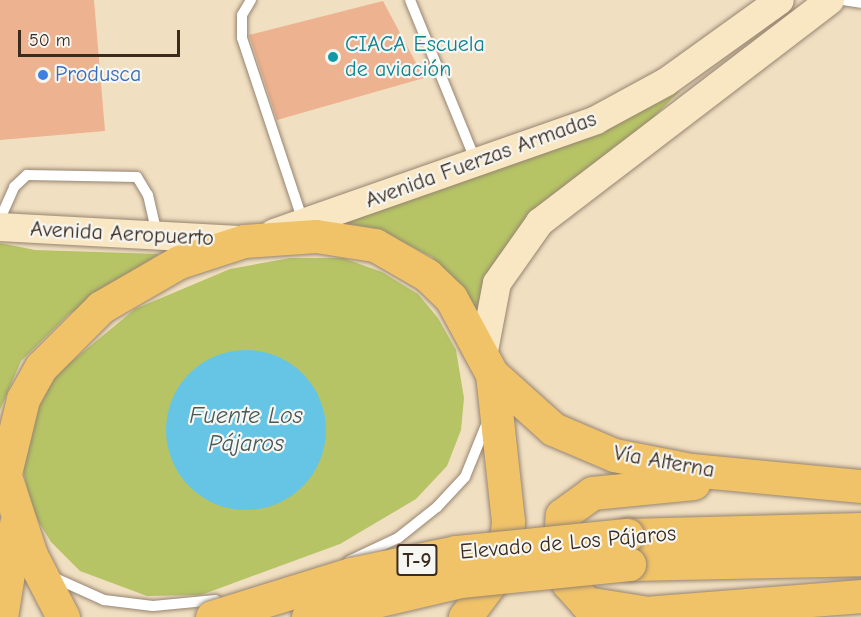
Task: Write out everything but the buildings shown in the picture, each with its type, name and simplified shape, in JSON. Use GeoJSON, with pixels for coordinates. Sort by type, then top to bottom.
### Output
{"type":"FeatureCollection","features":[{"type":"Feature","properties":{"kind":"highway"},"geometry":{"type":"LineString","coordinates":[[1,617],[5,485],[23,399],[69,335],[101,307],[170,266],[252,239],[316,236],[375,245],[401,258],[451,298],[488,363],[507,533],[503,566],[465,617]]}},
{"type":"Feature","properties":{"kind":"highway","name":"Vía Alterna"},"geometry":{"type":"LineString","coordinates":[[488,363],[553,429],[614,455],[779,479],[861,486]]}},
{"type":"Feature","properties":{"kind":"highway"},"geometry":{"type":"LineString","coordinates":[[642,612],[586,603],[568,583],[559,554],[560,527],[574,502],[628,486],[779,479]]}},
{"type":"Feature","properties":{"kind":"highway"},"geometry":{"type":"LineString","coordinates":[[5,485],[31,555],[63,617]]}},
{"type":"Feature","properties":{"kind":"highway","name":"Elevado de Los Pájaros"},"geometry":{"type":"LineString","coordinates":[[308,617],[460,581],[628,549],[861,530]]}},
{"type":"Feature","properties":{"kind":"highway","name":"Elevado de Los Pájaros"},"geometry":{"type":"LineString","coordinates":[[212,617],[351,574],[456,552],[628,549],[861,559]]}},
{"type":"Feature","properties":{"kind":"highway"},"geometry":{"type":"LineString","coordinates":[[609,617],[642,612],[861,596]]}},
{"type":"Feature","properties":{"kind":"street","name":"Avenida Fuerzas Armadas"},"geometry":{"type":"LineString","coordinates":[[252,239],[477,165],[637,100],[780,0]]}},
{"type":"Feature","properties":{"kind":"street","name":"Avenida Fuerzas Armadas"},"geometry":{"type":"LineString","coordinates":[[488,363],[497,283],[540,222],[830,0]]}},
{"type":"Feature","properties":{"kind":"street","name":"Avenida Aeropuerto"},"geometry":{"type":"LineString","coordinates":[[0,227],[252,239]]}},
{"type":"Feature","properties":{"kind":"lane"},"geometry":{"type":"LineString","coordinates":[[251,0],[242,15],[242,38],[303,222]]}},
{"type":"Feature","properties":{"kind":"lane"},"geometry":{"type":"LineString","coordinates":[[410,0],[477,165]]}},
{"type":"Feature","properties":{"kind":"lane"},"geometry":{"type":"LineString","coordinates":[[843,0],[861,3]]}},
{"type":"Feature","properties":{"kind":"lane"},"geometry":{"type":"LineString","coordinates":[[0,219],[14,187],[27,175],[137,177],[148,195],[158,236]]}},
{"type":"Feature","properties":{"kind":"lane"},"geometry":{"type":"LineString","coordinates":[[31,555],[61,584],[104,600],[153,606],[207,603],[349,561],[398,538],[465,477],[486,428],[488,363]]}},
{"type":"Feature","properties":{"kind":"green space"},"geometry":{"type":"Polygon","coordinates":[[[675,86],[679,92],[488,281],[474,314],[432,257],[377,229],[333,221],[438,191],[516,161],[675,86]]]}},
{"type":"Feature","properties":{"kind":"green space"},"geometry":{"type":"Polygon","coordinates":[[[0,243],[35,250],[159,254],[68,315],[21,361],[0,410],[0,243]]]}},
{"type":"Feature","properties":{"kind":"green space"},"geometry":{"type":"Polygon","coordinates":[[[290,258],[343,258],[382,272],[418,294],[438,318],[456,350],[464,398],[461,430],[447,466],[416,499],[340,544],[201,595],[147,596],[80,571],[51,542],[32,511],[20,456],[32,412],[54,376],[135,309],[230,269],[290,258]]]}},
{"type":"Feature","properties":{"kind":"water","name":"Fuente Los Pájaros"},"geometry":{"type":"Polygon","coordinates":[[[246,350],[277,356],[302,374],[320,399],[326,430],[320,461],[302,486],[277,504],[246,510],[215,504],[190,486],[172,461],[166,430],[172,399],[190,374],[215,356],[246,350]]]}},
{"type":"Feature","properties":{"kind":"place","name":"CIACA Escuela de aviación"},"geometry":{"type":"Point","coordinates":[333,57]}},
{"type":"Feature","properties":{"kind":"place","name":"Produsca"},"geometry":{"type":"Point","coordinates":[43,75]}}]}
